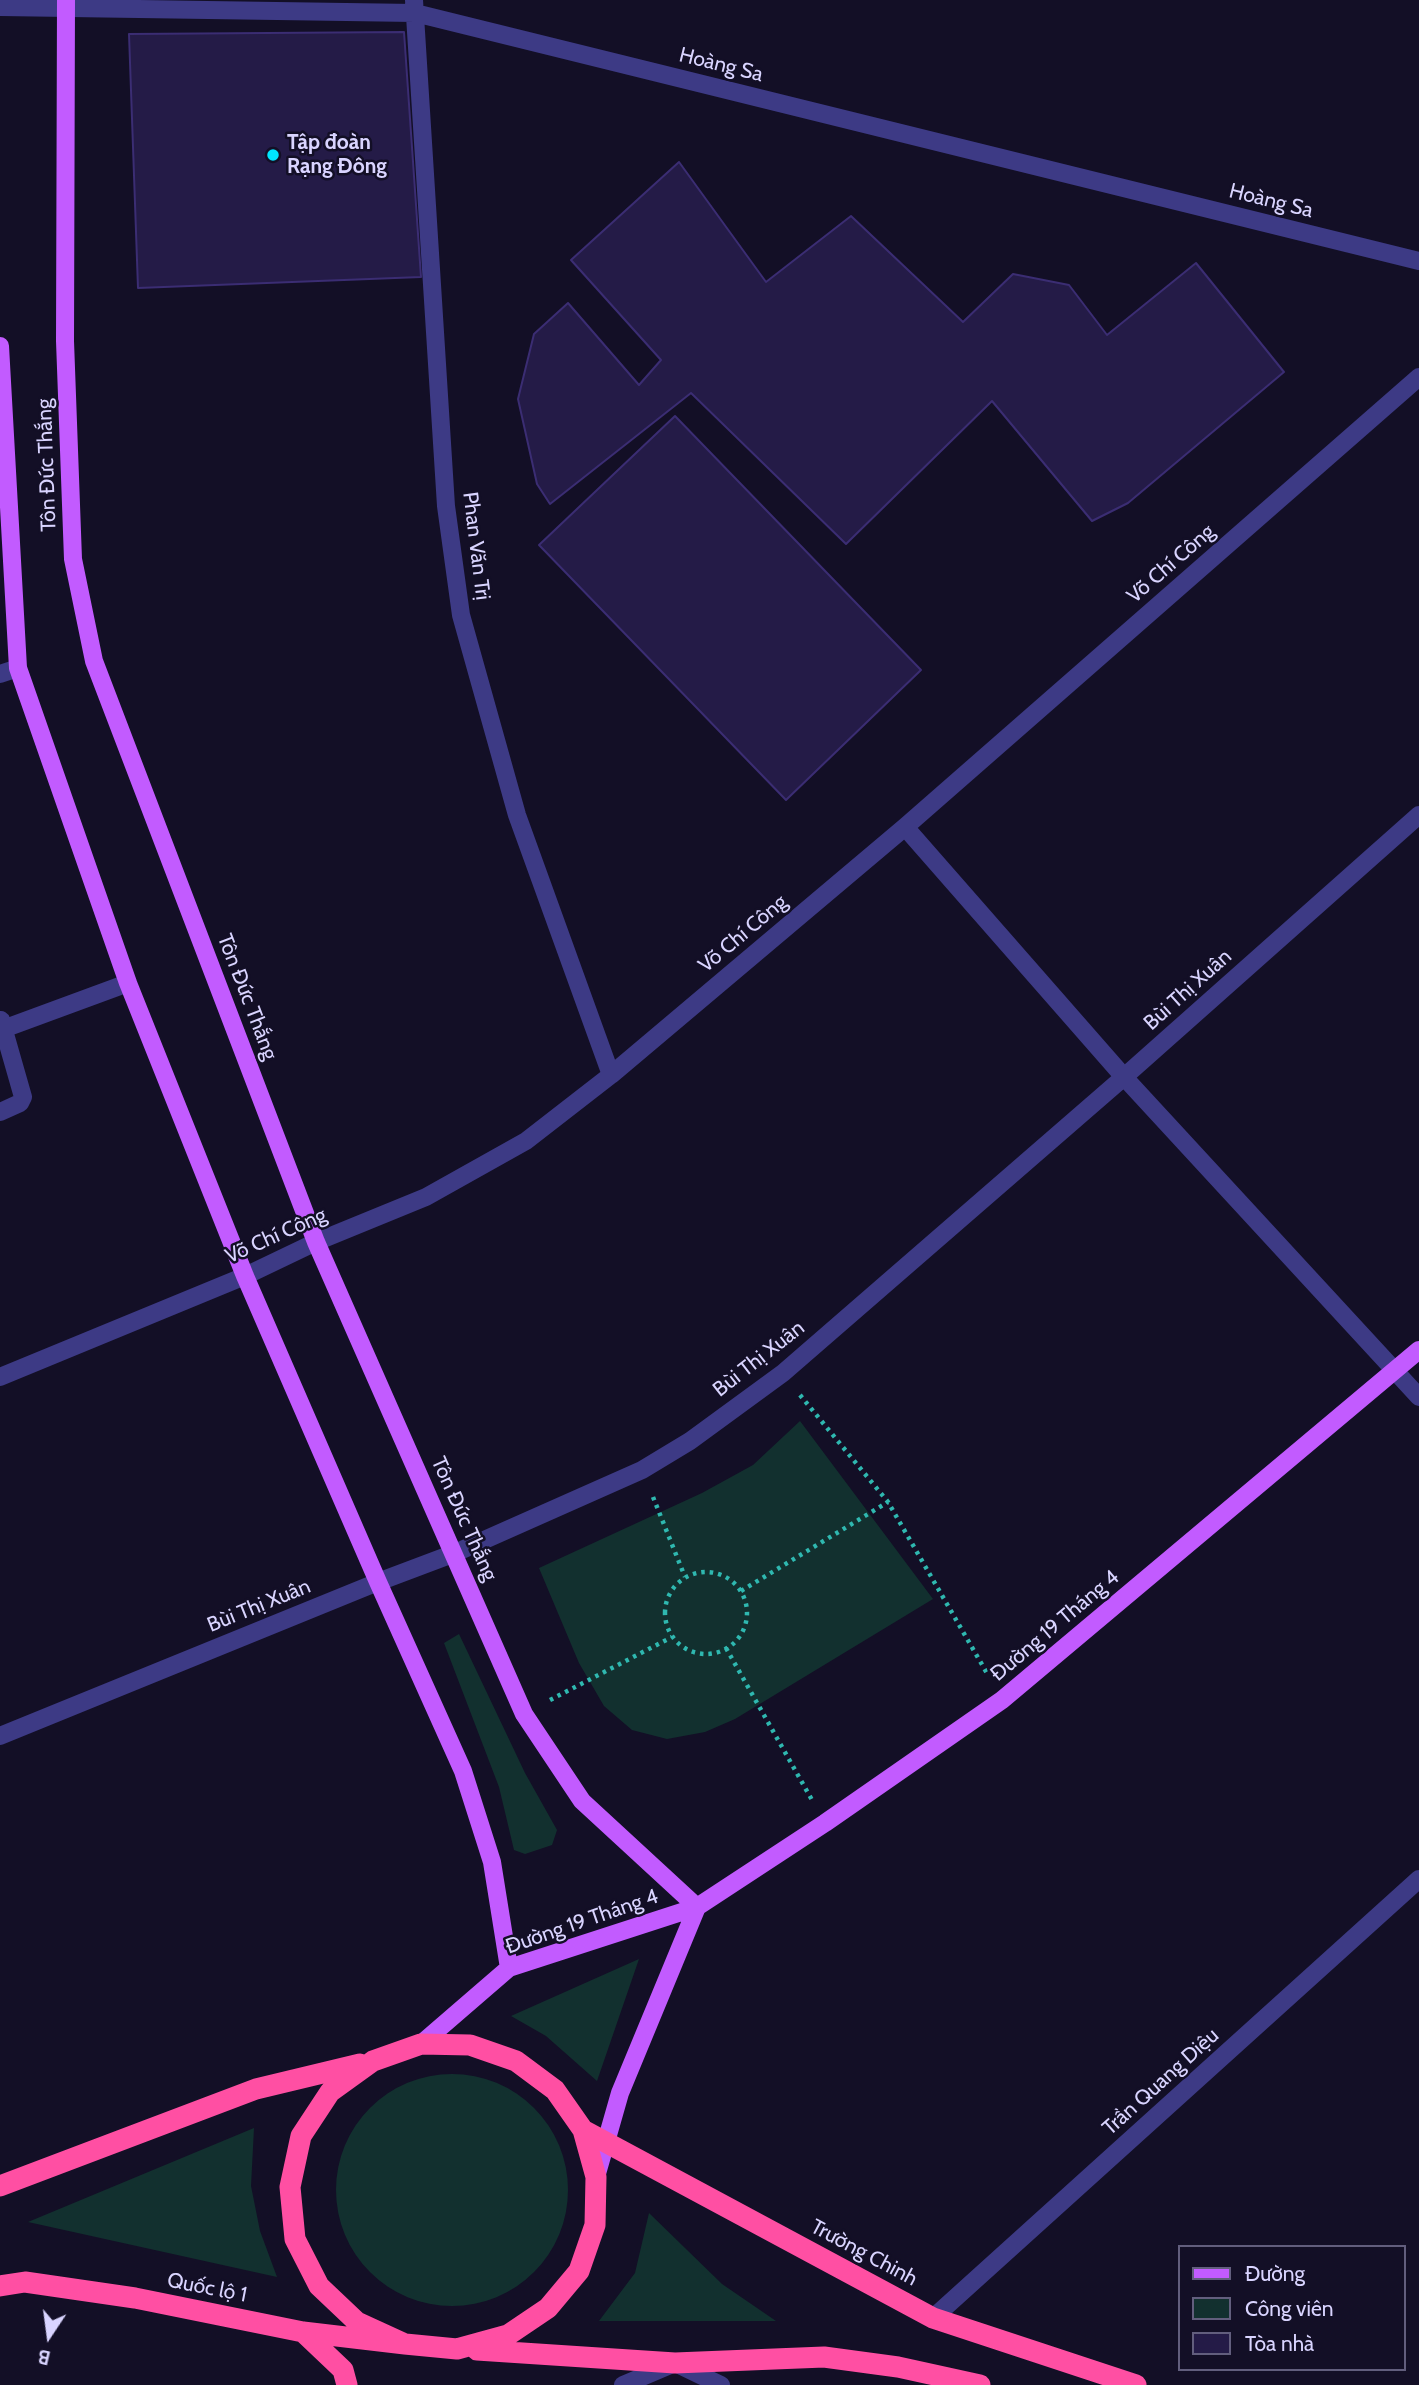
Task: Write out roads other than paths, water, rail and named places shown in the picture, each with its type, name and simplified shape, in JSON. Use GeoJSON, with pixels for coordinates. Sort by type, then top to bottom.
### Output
{"type":"FeatureCollection","features":[{"type":"Feature","properties":{"kind":"highway"},"geometry":{"type":"LineString","coordinates":[[0,2186],[256,2089],[373,2061],[421,2044],[470,2045],[516,2061],[555,2090],[583,2130],[596,2177],[595,2225],[579,2271],[548,2308],[508,2335],[457,2348]]}},
{"type":"Feature","properties":{"kind":"highway"},"geometry":{"type":"LineString","coordinates":[[373,2061],[330,2092],[301,2136],[290,2186],[292,2213],[295,2239],[319,2286],[356,2322],[405,2344]]}},
{"type":"Feature","properties":{"kind":"highway","name":"Trường Chinh"},"geometry":{"type":"LineString","coordinates":[[583,2130],[933,2318],[1136,2385]]}},
{"type":"Feature","properties":{"kind":"highway","name":"Quốc lộ 1"},"geometry":{"type":"LineString","coordinates":[[0,2286],[25,2281],[135,2298],[303,2332],[457,2348]]}},
{"type":"Feature","properties":{"kind":"highway"},"geometry":{"type":"LineString","coordinates":[[303,2332],[343,2370],[347,2385]]}},
{"type":"Feature","properties":{"kind":"highway"},"geometry":{"type":"LineString","coordinates":[[457,2348],[675,2363],[824,2357],[898,2367],[980,2385]]}},
{"type":"Feature","properties":{"kind":"main road","name":"Tôn Đức Thắng"},"geometry":{"type":"LineString","coordinates":[[66,3],[65,341],[73,559],[94,661],[316,1242],[524,1714],[582,1801],[697,1907]]}},
{"type":"Feature","properties":{"kind":"main road","name":"Tôn Đức Thắng"},"geometry":{"type":"LineString","coordinates":[[0,346],[18,668],[128,983],[245,1276],[463,1771],[492,1862],[509,1968]]}},
{"type":"Feature","properties":{"kind":"main road","name":"Đường 19 Tháng 4"},"geometry":{"type":"LineString","coordinates":[[421,2044],[509,1968],[697,1907],[825,1823],[1002,1700],[1419,1350]]}},
{"type":"Feature","properties":{"kind":"main road"},"geometry":{"type":"LineString","coordinates":[[596,2177],[620,2093],[697,1907]]}},
{"type":"Feature","properties":{"kind":"street","name":"Hoàng Sa"},"geometry":{"type":"LineString","coordinates":[[0,6],[66,3],[415,7],[1419,261]]}},
{"type":"Feature","properties":{"kind":"street","name":"Phan Văn Trị"},"geometry":{"type":"LineString","coordinates":[[415,7],[446,506],[461,615],[517,815],[611,1075]]}},
{"type":"Feature","properties":{"kind":"street","name":"Võ Chí Công"},"geometry":{"type":"LineString","coordinates":[[0,1377],[245,1276],[316,1242],[426,1197],[526,1141],[611,1075],[905,827],[1419,377]]}},
{"type":"Feature","properties":{"kind":"street"},"geometry":{"type":"LineString","coordinates":[[0,674],[18,668]]}},
{"type":"Feature","properties":{"kind":"street","name":"Bùi Thị Xuân"},"geometry":{"type":"LineString","coordinates":[[0,1736],[455,1553],[642,1470],[690,1441],[783,1373],[1124,1077],[1419,815]]}},
{"type":"Feature","properties":{"kind":"street"},"geometry":{"type":"LineString","coordinates":[[905,827],[1124,1077],[1419,1397]]}},
{"type":"Feature","properties":{"kind":"street"},"geometry":{"type":"LineString","coordinates":[[0,1112],[20,1103],[23,1097],[2,1024],[128,983]]}},
{"type":"Feature","properties":{"kind":"street","name":"Trần Quang Diệu"},"geometry":{"type":"LineString","coordinates":[[933,2318],[1419,1879]]}},
{"type":"Feature","properties":{"kind":"street"},"geometry":{"type":"LineString","coordinates":[[623,2385],[675,2363],[722,2385]]}},
{"type":"Feature","properties":{"kind":"place","name":"Tập đoàn Rạng Đông"},"geometry":{"type":"Point","coordinates":[273,155]}}]}
